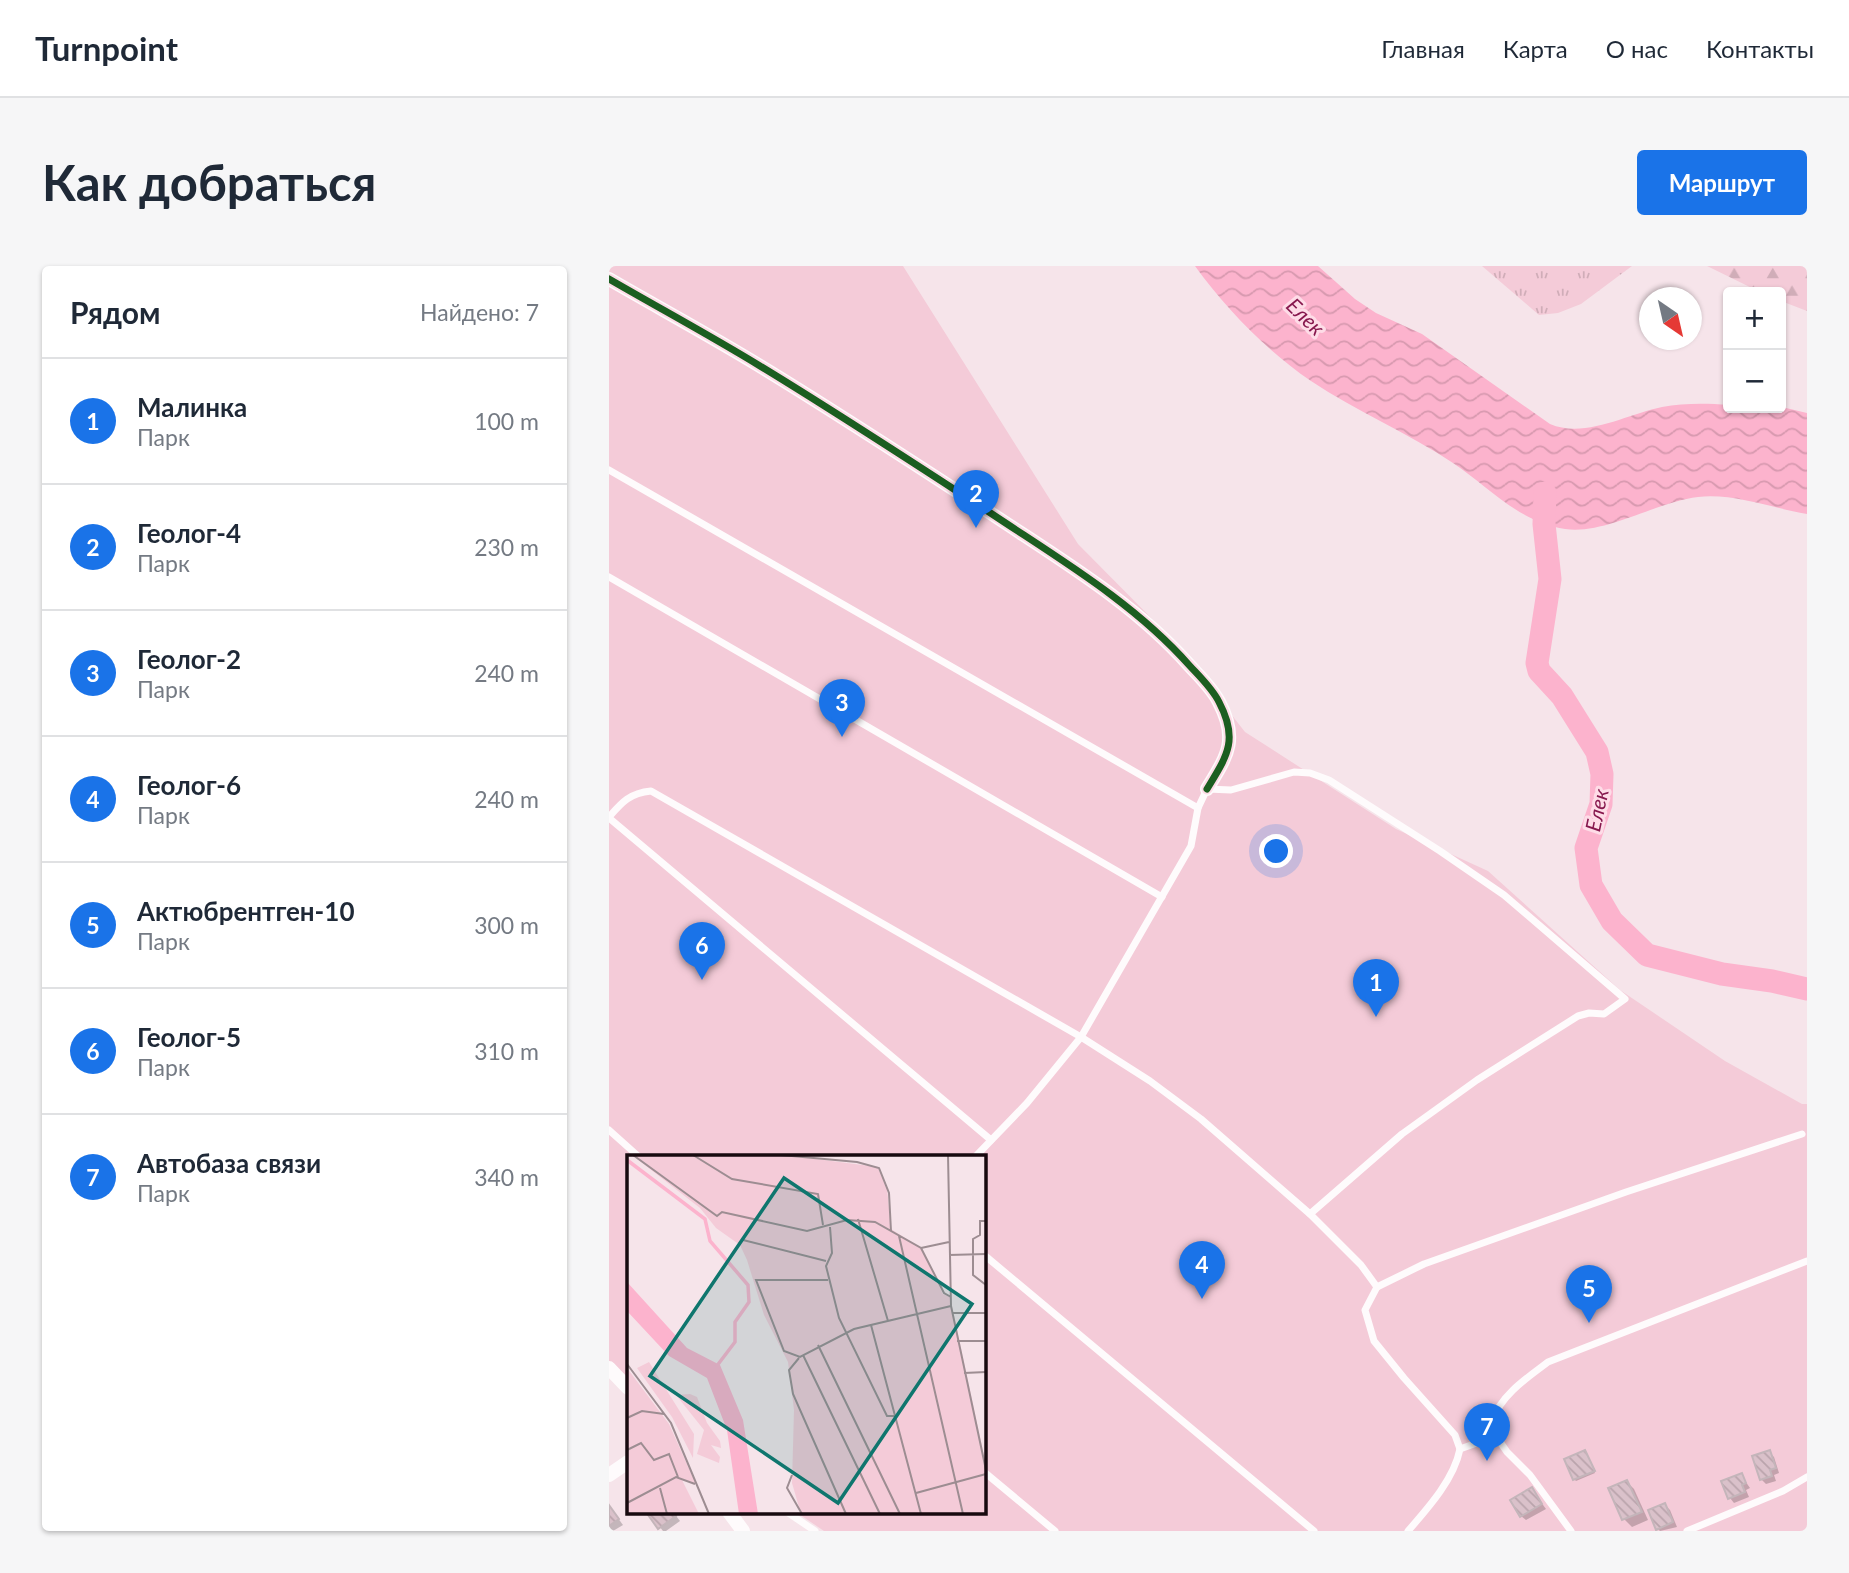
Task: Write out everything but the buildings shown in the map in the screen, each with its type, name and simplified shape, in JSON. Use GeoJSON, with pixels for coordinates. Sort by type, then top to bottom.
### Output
{"type":"FeatureCollection","features":[{"type":"Feature","properties":{"kind":"street"},"geometry":{"type":"LineString","coordinates":[[609,279],[758,365],[877,439],[1077,570],[1164,637],[1219,702],[1227,725],[1230,741],[1227,756],[1207,789]]}},
{"type":"Feature","properties":{"kind":"street"},"geometry":{"type":"LineString","coordinates":[[609,1368],[627,1387]]}},
{"type":"Feature","properties":{"kind":"street"},"geometry":{"type":"LineString","coordinates":[[609,1475],[627,1463]]}},
{"type":"Feature","properties":{"kind":"street"},"geometry":{"type":"LineString","coordinates":[[730,1514],[743,1531]]}},
{"type":"Feature","properties":{"kind":"lane"},"geometry":{"type":"LineString","coordinates":[[609,470],[1198,808]]}},
{"type":"Feature","properties":{"kind":"lane"},"geometry":{"type":"LineString","coordinates":[[609,577],[1162,897]]}},
{"type":"Feature","properties":{"kind":"lane"},"geometry":{"type":"LineString","coordinates":[[978,1155],[1027,1103],[1081,1037],[1191,846],[1198,808],[1207,789],[1231,790],[1294,772],[1310,773],[1329,780],[1440,850],[1504,895],[1625,999],[1604,1014],[1589,1013],[1578,1016],[1477,1080],[1402,1134],[1310,1214]]}},
{"type":"Feature","properties":{"kind":"lane"},"geometry":{"type":"LineString","coordinates":[[991,1140],[609,818],[622,802],[635,792],[651,791],[1081,1037],[1150,1081],[1201,1119],[1310,1214],[1361,1265],[1377,1287]]}},
{"type":"Feature","properties":{"kind":"lane"},"geometry":{"type":"LineString","coordinates":[[609,1130],[636,1155]]}},
{"type":"Feature","properties":{"kind":"lane"},"geometry":{"type":"LineString","coordinates":[[1408,1531],[1426,1511],[1457,1464],[1460,1448],[1454,1435],[1374,1340],[1365,1310],[1377,1287],[1436,1259],[1626,1192],[1803,1134]]}},
{"type":"Feature","properties":{"kind":"lane"},"geometry":{"type":"LineString","coordinates":[[985,1256],[1314,1531]]}},
{"type":"Feature","properties":{"kind":"lane"},"geometry":{"type":"LineString","coordinates":[[1571,1531],[1530,1475],[1507,1452],[1496,1436],[1494,1419],[1504,1401],[1521,1383],[1548,1363],[1807,1261]]}},
{"type":"Feature","properties":{"kind":"lane"},"geometry":{"type":"LineString","coordinates":[[1460,1448],[1496,1436]]}},
{"type":"Feature","properties":{"kind":"lane"},"geometry":{"type":"LineString","coordinates":[[985,1473],[1055,1531]]}},
{"type":"Feature","properties":{"kind":"lane"},"geometry":{"type":"LineString","coordinates":[[1687,1531],[1783,1491],[1807,1478]]}},
{"type":"Feature","properties":{"kind":"lane"},"geometry":{"type":"LineString","coordinates":[[790,1514],[815,1531]]}},
{"type":"Feature","properties":{"kind":"green space"},"geometry":{"type":"Polygon","coordinates":[[[609,266],[903,266],[1078,544],[1173,640],[1245,732],[1396,829],[1488,871],[1620,990],[1725,1061],[1802,1104],[1807,1104],[1807,1531],[824,1531],[799,1514],[985,1514],[985,1155],[627,1155],[627,1385],[609,1368],[609,266]]]}},
{"type":"Feature","properties":{"kind":"green space"},"geometry":{"type":"Polygon","coordinates":[[[1482,266],[1632,266],[1581,304],[1558,313],[1539,315],[1482,266]]]}},
{"type":"Feature","properties":{"kind":"green space"},"geometry":{"type":"Polygon","coordinates":[[[1707,266],[1807,266],[1807,311],[1786,303],[1786,287],[1750,287],[1707,266]]]}},
{"type":"Feature","properties":{"kind":"water"},"geometry":{"type":"Polygon","coordinates":[[[1195,266],[1318,266],[1355,299],[1376,313],[1422,334],[1550,424],[1563,428],[1592,427],[1649,410],[1687,404],[1723,405],[1723,413],[1786,413],[1786,408],[1807,413],[1807,514],[1712,496],[1682,500],[1597,527],[1580,530],[1548,525],[1519,512],[1436,452],[1311,381],[1248,328],[1195,266]]]}},
{"type":"Feature","properties":{"kind":"waterway","name":"Елек"},"geometry":{"type":"LineString","coordinates":[[1545,493],[1544,524],[1550,579],[1537,663],[1539,671],[1562,696],[1597,752],[1602,774],[1601,804],[1586,848],[1591,885],[1612,921],[1647,955],[1722,974],[1807,989]]}},
{"type":"Feature","properties":{"kind":"cycle path"},"geometry":{"type":"LineString","coordinates":[[609,279],[848,421],[1070,566],[1145,622],[1205,682],[1225,715],[1228,747],[1207,789]]}},
{"type":"Feature","properties":{"kind":"place","name":"Геолог-4"},"geometry":{"type":"Point","coordinates":[976,528]}},
{"type":"Feature","properties":{"kind":"place","name":"Геолог-2"},"geometry":{"type":"Point","coordinates":[842,737]}},
{"type":"Feature","properties":{"kind":"place","name":"Геолог-5"},"geometry":{"type":"Point","coordinates":[702,980]}},
{"type":"Feature","properties":{"kind":"place","name":"Малинка"},"geometry":{"type":"Point","coordinates":[1376,1017]}},
{"type":"Feature","properties":{"kind":"place","name":"Геолог-6"},"geometry":{"type":"Point","coordinates":[1202,1299]}},
{"type":"Feature","properties":{"kind":"place","name":"Актюбрентген-10"},"geometry":{"type":"Point","coordinates":[1589,1323]}},
{"type":"Feature","properties":{"kind":"place","name":"Автобаза связи"},"geometry":{"type":"Point","coordinates":[1487,1461]}}]}
